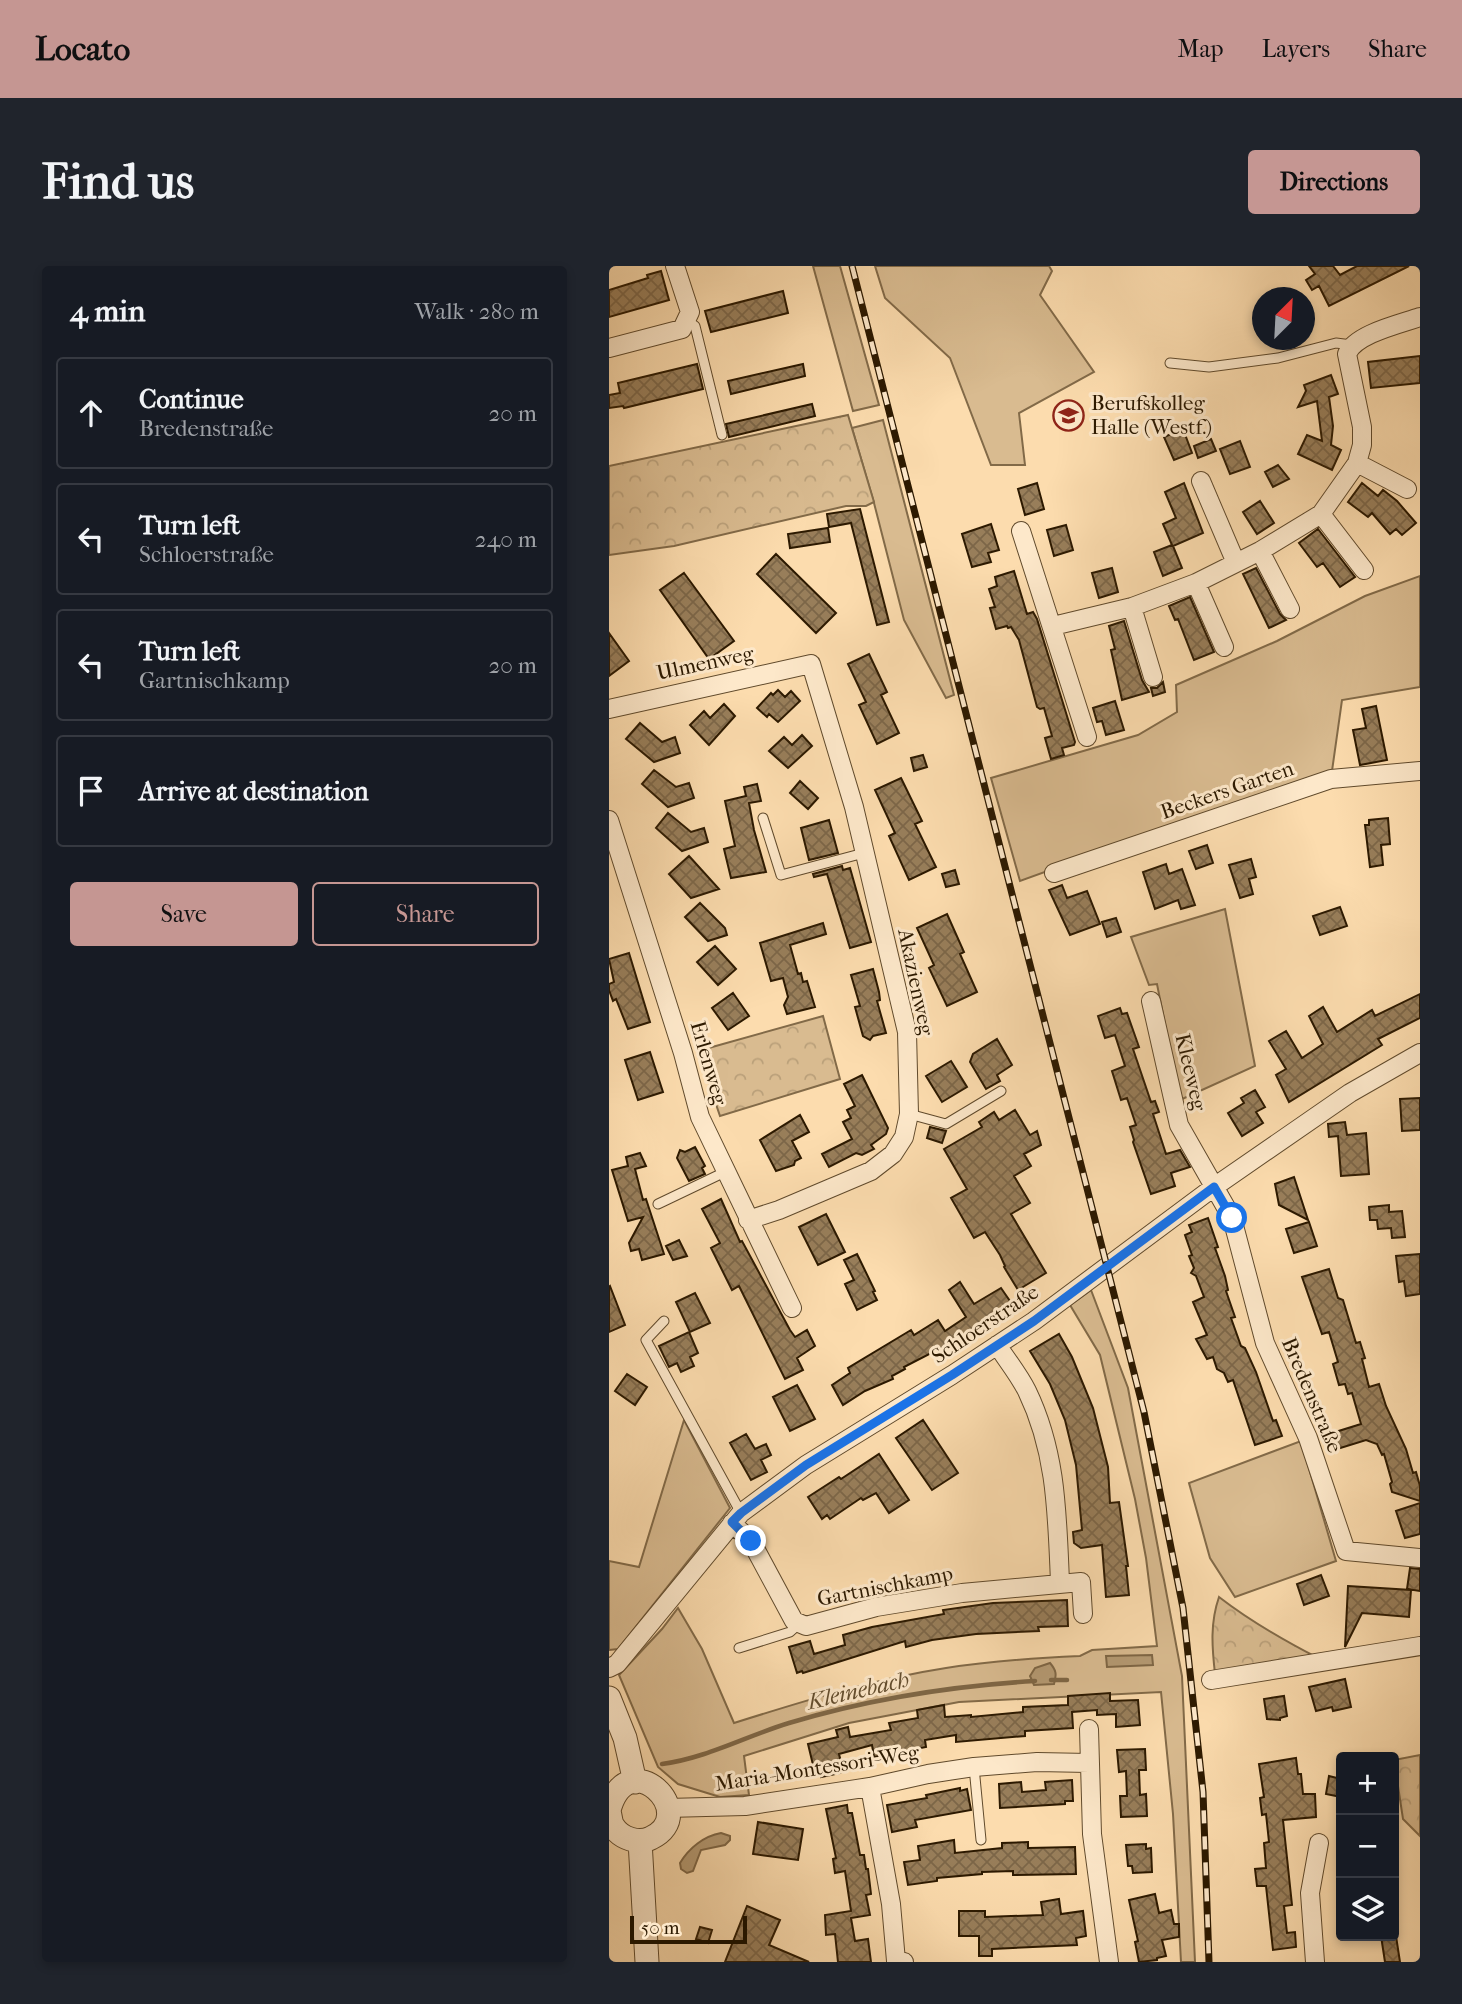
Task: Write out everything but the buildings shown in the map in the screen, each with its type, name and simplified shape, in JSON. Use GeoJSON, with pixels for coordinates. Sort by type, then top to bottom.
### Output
{"type":"FeatureCollection","features":[{"type":"Feature","properties":{"kind":"street"},"geometry":{"type":"LineString","coordinates":[[609,348],[682,329],[690,312],[675,266]]}},
{"type":"Feature","properties":{"kind":"street"},"geometry":{"type":"LineString","coordinates":[[1053,626],[1132,607],[1196,583],[1260,551],[1321,514],[1357,463],[1362,445],[1362,426],[1350,350],[1359,340],[1420,317]]}},
{"type":"Feature","properties":{"kind":"street"},"geometry":{"type":"LineString","coordinates":[[1357,463],[1407,489]]}},
{"type":"Feature","properties":{"kind":"street"},"geometry":{"type":"LineString","coordinates":[[1201,481],[1236,563]]}},
{"type":"Feature","properties":{"kind":"street"},"geometry":{"type":"LineString","coordinates":[[1321,514],[1364,570]]}},
{"type":"Feature","properties":{"kind":"street"},"geometry":{"type":"LineString","coordinates":[[1021,531],[1087,737]]}},
{"type":"Feature","properties":{"kind":"street"},"geometry":{"type":"LineString","coordinates":[[1260,551],[1290,609]]}},
{"type":"Feature","properties":{"kind":"street"},"geometry":{"type":"LineString","coordinates":[[1196,583],[1224,647]]}},
{"type":"Feature","properties":{"kind":"street"},"geometry":{"type":"LineString","coordinates":[[1132,607],[1153,677]]}},
{"type":"Feature","properties":{"kind":"street","name":"Ulmenweg"},"geometry":{"type":"LineString","coordinates":[[609,709],[811,664]]}},
{"type":"Feature","properties":{"kind":"street","name":"Akazienweg"},"geometry":{"type":"LineString","coordinates":[[748,1220],[779,1210],[871,1171],[893,1154],[904,1137],[909,1114],[907,1032],[853,807],[811,664]]}},
{"type":"Feature","properties":{"kind":"street","name":"Beckers Garten"},"geometry":{"type":"LineString","coordinates":[[1054,873],[1331,779],[1420,771]]}},
{"type":"Feature","properties":{"kind":"street","name":"Erlenweg"},"geometry":{"type":"LineString","coordinates":[[609,820],[679,1040],[700,1117],[792,1308]]}},
{"type":"Feature","properties":{"kind":"street","name":"Kleeweg"},"geometry":{"type":"LineString","coordinates":[[1151,1001],[1179,1125],[1214,1187]]}},
{"type":"Feature","properties":{"kind":"street","name":"Schloerstraße"},"geometry":{"type":"LineString","coordinates":[[609,1668],[617,1664],[737,1518],[806,1465],[1034,1321],[1214,1187],[1350,1093],[1420,1053]]}},
{"type":"Feature","properties":{"kind":"street","name":"Bredenstraße"},"geometry":{"type":"LineString","coordinates":[[1214,1187],[1232,1218],[1265,1343],[1308,1438],[1346,1551],[1420,1558]]}},
{"type":"Feature","properties":{"kind":"street"},"geometry":{"type":"LineString","coordinates":[[997,1345],[1026,1389],[1046,1438],[1055,1481],[1060,1582],[1081,1582],[1083,1614]]}},
{"type":"Feature","properties":{"kind":"street","name":"Gartnischkamp"},"geometry":{"type":"LineString","coordinates":[[737,1518],[794,1620],[806,1626],[876,1607],[1060,1582]]}},
{"type":"Feature","properties":{"kind":"street"},"geometry":{"type":"LineString","coordinates":[[1211,1680],[1420,1646]]}},
{"type":"Feature","properties":{"kind":"street"},"geometry":{"type":"LineString","coordinates":[[609,1698],[625,1738],[635,1782]]}},
{"type":"Feature","properties":{"kind":"street"},"geometry":{"type":"LineString","coordinates":[[1089,1729],[1092,1834],[1109,1962]]}},
{"type":"Feature","properties":{"kind":"street","name":"Maria-Montessori-Weg"},"geometry":{"type":"LineString","coordinates":[[667,1808],[745,1806],[870,1787],[974,1767],[1037,1762],[1089,1763]]}},
{"type":"Feature","properties":{"kind":"street"},"geometry":{"type":"LineString","coordinates":[[635,1782],[646,1782],[656,1787],[664,1796],[667,1808],[668,1818],[662,1829],[653,1838],[640,1841],[624,1837],[613,1826],[609,1810],[613,1797],[622,1787],[635,1782]]}},
{"type":"Feature","properties":{"kind":"street"},"geometry":{"type":"LineString","coordinates":[[870,1787],[891,1904],[896,1961],[904,1962]]}},
{"type":"Feature","properties":{"kind":"street"},"geometry":{"type":"LineString","coordinates":[[640,1841],[647,1962]]}},
{"type":"Feature","properties":{"kind":"street"},"geometry":{"type":"LineString","coordinates":[[1315,1962],[1310,1893],[1319,1843]]}},
{"type":"Feature","properties":{"kind":"lane"},"geometry":{"type":"LineString","coordinates":[[686,320],[695,326],[722,435]]}},
{"type":"Feature","properties":{"kind":"lane"},"geometry":{"type":"LineString","coordinates":[[1170,363],[1209,367],[1278,358],[1336,343],[1350,350]]}},
{"type":"Feature","properties":{"kind":"lane"},"geometry":{"type":"LineString","coordinates":[[764,818],[781,875],[864,853]]}},
{"type":"Feature","properties":{"kind":"lane"},"geometry":{"type":"LineString","coordinates":[[909,1114],[946,1124],[1000,1091]]}},
{"type":"Feature","properties":{"kind":"lane"},"geometry":{"type":"LineString","coordinates":[[658,1205],[726,1171]]}},
{"type":"Feature","properties":{"kind":"lane"},"geometry":{"type":"LineString","coordinates":[[664,1321],[646,1340],[737,1518]]}},
{"type":"Feature","properties":{"kind":"lane"},"geometry":{"type":"LineString","coordinates":[[739,1648],[790,1632],[800,1623]]}},
{"type":"Feature","properties":{"kind":"lane"},"geometry":{"type":"LineString","coordinates":[[974,1767],[981,1840]]}},
{"type":"Feature","properties":{"kind":"green space"},"geometry":{"type":"Polygon","coordinates":[[[813,266],[840,266],[879,405],[853,411],[813,266]]]}},
{"type":"Feature","properties":{"kind":"green space"},"geometry":{"type":"Polygon","coordinates":[[[875,266],[1049,266],[1052,271],[1040,295],[1094,372],[1019,413],[1025,465],[991,465],[950,358],[885,298],[875,266]]]}},
{"type":"Feature","properties":{"kind":"green space"},"geometry":{"type":"Polygon","coordinates":[[[848,415],[874,502],[866,506],[846,506],[674,546],[609,555],[609,466],[848,415]]]}},
{"type":"Feature","properties":{"kind":"green space"},"geometry":{"type":"Polygon","coordinates":[[[883,420],[954,695],[946,698],[904,620],[852,428],[883,420]]]}},
{"type":"Feature","properties":{"kind":"green space"},"geometry":{"type":"Polygon","coordinates":[[[1420,576],[1420,687],[1342,700],[1332,771],[1020,881],[991,778],[1138,735],[1177,712],[1176,685],[1277,641],[1365,596],[1420,576]]]}},
{"type":"Feature","properties":{"kind":"green space"},"geometry":{"type":"Polygon","coordinates":[[[1225,909],[1255,1066],[1180,1100],[1157,984],[1149,985],[1131,937],[1225,909]]]}},
{"type":"Feature","properties":{"kind":"green space"},"geometry":{"type":"Polygon","coordinates":[[[823,1016],[840,1079],[720,1116],[698,1051],[823,1016]]]}},
{"type":"Feature","properties":{"kind":"green space"},"geometry":{"type":"Polygon","coordinates":[[[1091,1290],[1128,1388],[1182,1676],[1195,1962],[1181,1962],[1173,1814],[1161,1692],[959,1702],[849,1723],[744,1756],[749,1795],[720,1797],[678,1784],[658,1767],[619,1675],[678,1608],[702,1649],[734,1723],[839,1691],[919,1673],[996,1662],[1080,1656],[1092,1650],[1157,1646],[1146,1558],[1135,1499],[1100,1355],[1070,1305],[1091,1290]]]}},
{"type":"Feature","properties":{"kind":"green space"},"geometry":{"type":"Polygon","coordinates":[[[684,1420],[730,1508],[618,1649],[609,1650],[609,1561],[639,1567],[684,1420]]]}},
{"type":"Feature","properties":{"kind":"green space"},"geometry":{"type":"Polygon","coordinates":[[[1301,1441],[1336,1561],[1235,1597],[1210,1558],[1189,1483],[1301,1441]]]}},
{"type":"Feature","properties":{"kind":"green space"},"geometry":{"type":"Polygon","coordinates":[[[1219,1597],[1267,1630],[1318,1658],[1215,1674],[1213,1626],[1219,1597]]]}},
{"type":"Feature","properties":{"kind":"green space"},"geometry":{"type":"Polygon","coordinates":[[[1420,1755],[1420,1836],[1403,1819],[1399,1793],[1399,1759],[1420,1755]]]}},
{"type":"Feature","properties":{"kind":"shaded area"},"geometry":{"type":"Polygon","coordinates":[[[1152,1655],[1153,1665],[1107,1667],[1106,1656],[1152,1655]]]}},
{"type":"Feature","properties":{"kind":"shaded area"},"geometry":{"type":"Polygon","coordinates":[[[1050,1663],[1055,1672],[1054,1684],[1034,1685],[1030,1676],[1035,1668],[1050,1663]]]}},
{"type":"Feature","properties":{"kind":"shaded area"},"geometry":{"type":"Polygon","coordinates":[[[721,1833],[730,1836],[725,1845],[701,1850],[693,1871],[687,1873],[681,1869],[680,1863],[692,1848],[721,1833]]]}},
{"type":"Feature","properties":{"kind":"waterway","name":"Kleinebach"},"geometry":{"type":"LineString","coordinates":[[1051,1680],[1067,1680]]}},
{"type":"Feature","properties":{"kind":"waterway","name":"Kleinebach"},"geometry":{"type":"LineString","coordinates":[[662,1764],[711,1752],[789,1723],[880,1700],[972,1686],[1035,1681]]}},
{"type":"Feature","properties":{"kind":"railway"},"geometry":{"type":"LineString","coordinates":[[852,266],[1144,1412],[1183,1608],[1203,1792],[1209,1962]]}},
{"type":"Feature","properties":{"kind":"place","name":"Berufskolleg Halle (Westf.)"},"geometry":{"type":"Point","coordinates":[1068,415]}},
{"type":"Feature","properties":{"kind":"route"},"geometry":{"type":"LineString","coordinates":[[751,1541],[732,1522],[741,1513],[806,1465],[1034,1321],[1214,1187],[1232,1218]]}}]}
